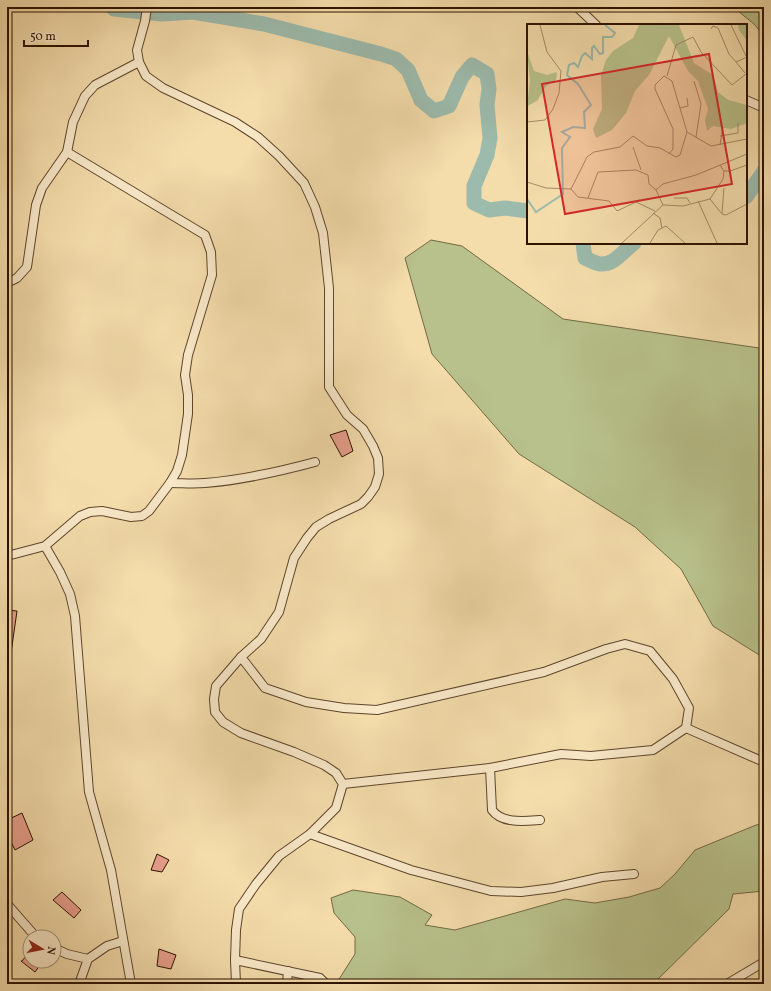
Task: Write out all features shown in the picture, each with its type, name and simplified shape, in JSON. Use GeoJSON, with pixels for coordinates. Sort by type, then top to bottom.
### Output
{"type":"FeatureCollection","features":[{"type":"Feature","properties":{"kind":"street"},"geometry":{"type":"LineString","coordinates":[[147,7],[145,21],[137,50],[139,62],[146,76],[163,88],[235,122],[258,137],[279,156],[304,183],[315,207],[323,233],[329,288],[329,387],[347,415],[363,429],[373,446],[378,458],[379,474],[375,487],[361,504],[329,519],[316,527],[307,538],[294,558],[280,612],[261,639],[241,657],[216,686],[214,699],[215,712],[224,722],[241,733],[294,752],[324,765],[336,773],[344,784]]}},
{"type":"Feature","properties":{"kind":"street"},"geometry":{"type":"LineString","coordinates":[[577,7],[595,24]]}},
{"type":"Feature","properties":{"kind":"street"},"geometry":{"type":"LineString","coordinates":[[7,283],[17,278],[27,267],[36,205],[42,188],[67,152],[73,122],[85,96],[95,85],[139,62]]}},
{"type":"Feature","properties":{"kind":"street"},"geometry":{"type":"LineString","coordinates":[[747,100],[764,108]]}},
{"type":"Feature","properties":{"kind":"street"},"geometry":{"type":"LineString","coordinates":[[7,556],[45,546],[80,516],[90,512],[102,512],[131,517],[142,516],[149,511],[170,483],[178,471],[188,414],[188,395],[185,375],[188,355],[212,275],[211,252],[205,235],[67,152]]}},
{"type":"Feature","properties":{"kind":"street"},"geometry":{"type":"LineString","coordinates":[[170,483],[204,483],[230,480],[273,473],[315,462]]}},
{"type":"Feature","properties":{"kind":"street"},"geometry":{"type":"LineString","coordinates":[[45,546],[60,572],[70,594],[75,616],[89,792],[111,870],[131,984]]}},
{"type":"Feature","properties":{"kind":"street"},"geometry":{"type":"LineString","coordinates":[[241,657],[265,688],[306,702],[344,708],[377,710],[544,672],[606,648],[625,644],[650,651],[673,679],[689,708],[686,728],[653,750],[591,756],[561,754],[490,768],[344,784]]}},
{"type":"Feature","properties":{"kind":"street"},"geometry":{"type":"LineString","coordinates":[[686,728],[764,762]]}},
{"type":"Feature","properties":{"kind":"street"},"geometry":{"type":"LineString","coordinates":[[490,768],[492,810],[495,814],[514,822],[540,820]]}},
{"type":"Feature","properties":{"kind":"street"},"geometry":{"type":"LineString","coordinates":[[236,984],[236,930],[239,910],[278,856],[310,834],[336,808],[344,784]]}},
{"type":"Feature","properties":{"kind":"street"},"geometry":{"type":"LineString","coordinates":[[310,834],[411,870],[491,891],[521,892],[553,888],[602,877],[634,874]]}},
{"type":"Feature","properties":{"kind":"street"},"geometry":{"type":"LineString","coordinates":[[7,904],[29,929]]}},
{"type":"Feature","properties":{"kind":"street"},"geometry":{"type":"LineString","coordinates":[[79,984],[88,959],[107,946],[123,941]]}},
{"type":"Feature","properties":{"kind":"street"},"geometry":{"type":"LineString","coordinates":[[62,952],[88,959]]}},
{"type":"Feature","properties":{"kind":"street"},"geometry":{"type":"LineString","coordinates":[[235,960],[320,978],[326,984]]}},
{"type":"Feature","properties":{"kind":"street"},"geometry":{"type":"LineString","coordinates":[[727,984],[764,962]]}},
{"type":"Feature","properties":{"kind":"street"},"geometry":{"type":"LineString","coordinates":[[287,984],[288,971]]}},
{"type":"Feature","properties":{"kind":"green space"},"geometry":{"type":"Polygon","coordinates":[[[733,7],[764,7],[764,36],[754,24],[733,7]]]}},
{"type":"Feature","properties":{"kind":"green space"},"geometry":{"type":"Polygon","coordinates":[[[431,240],[462,246],[563,319],[759,348],[764,351],[764,658],[713,626],[681,569],[635,527],[519,454],[432,354],[405,258],[431,240]]]}},
{"type":"Feature","properties":{"kind":"green space"},"geometry":{"type":"Polygon","coordinates":[[[764,824],[764,891],[733,894],[729,909],[653,984],[336,984],[355,954],[355,937],[334,913],[331,898],[353,890],[400,897],[432,915],[425,925],[455,930],[565,899],[595,903],[629,897],[660,888],[675,874],[695,850],[756,825],[764,824]]]}},
{"type":"Feature","properties":{"kind":"building"},"geometry":{"type":"Polygon","coordinates":[[[346,430],[353,451],[342,457],[330,435],[346,430]]]}},
{"type":"Feature","properties":{"kind":"building"},"geometry":{"type":"Polygon","coordinates":[[[7,610],[17,611],[11,653],[7,653],[7,610]]]}},
{"type":"Feature","properties":{"kind":"building"},"geometry":{"type":"Polygon","coordinates":[[[22,813],[33,840],[15,850],[7,834],[7,820],[22,813]]]}},
{"type":"Feature","properties":{"kind":"building"},"geometry":{"type":"Polygon","coordinates":[[[157,854],[169,860],[162,872],[151,870],[157,854]]]}},
{"type":"Feature","properties":{"kind":"building"},"geometry":{"type":"Polygon","coordinates":[[[62,892],[81,910],[74,918],[53,900],[62,892]]]}},
{"type":"Feature","properties":{"kind":"building"},"geometry":{"type":"Polygon","coordinates":[[[159,949],[176,955],[171,969],[157,966],[159,949]]]}},
{"type":"Feature","properties":{"kind":"waterway"},"geometry":{"type":"LineString","coordinates":[[112,7],[114,9],[162,14],[193,12],[264,24],[381,54],[396,59],[408,70],[421,100],[434,111],[449,106],[462,77],[472,65],[487,74],[489,89],[487,105],[490,138],[487,155],[474,186],[474,203],[489,210],[505,208],[527,211]]}},
{"type":"Feature","properties":{"kind":"waterway"},"geometry":{"type":"LineString","coordinates":[[747,196],[764,171]]}},
{"type":"Feature","properties":{"kind":"waterway"},"geometry":{"type":"LineString","coordinates":[[583,244],[585,258],[600,264],[605,264],[614,260],[633,244]]}}]}
